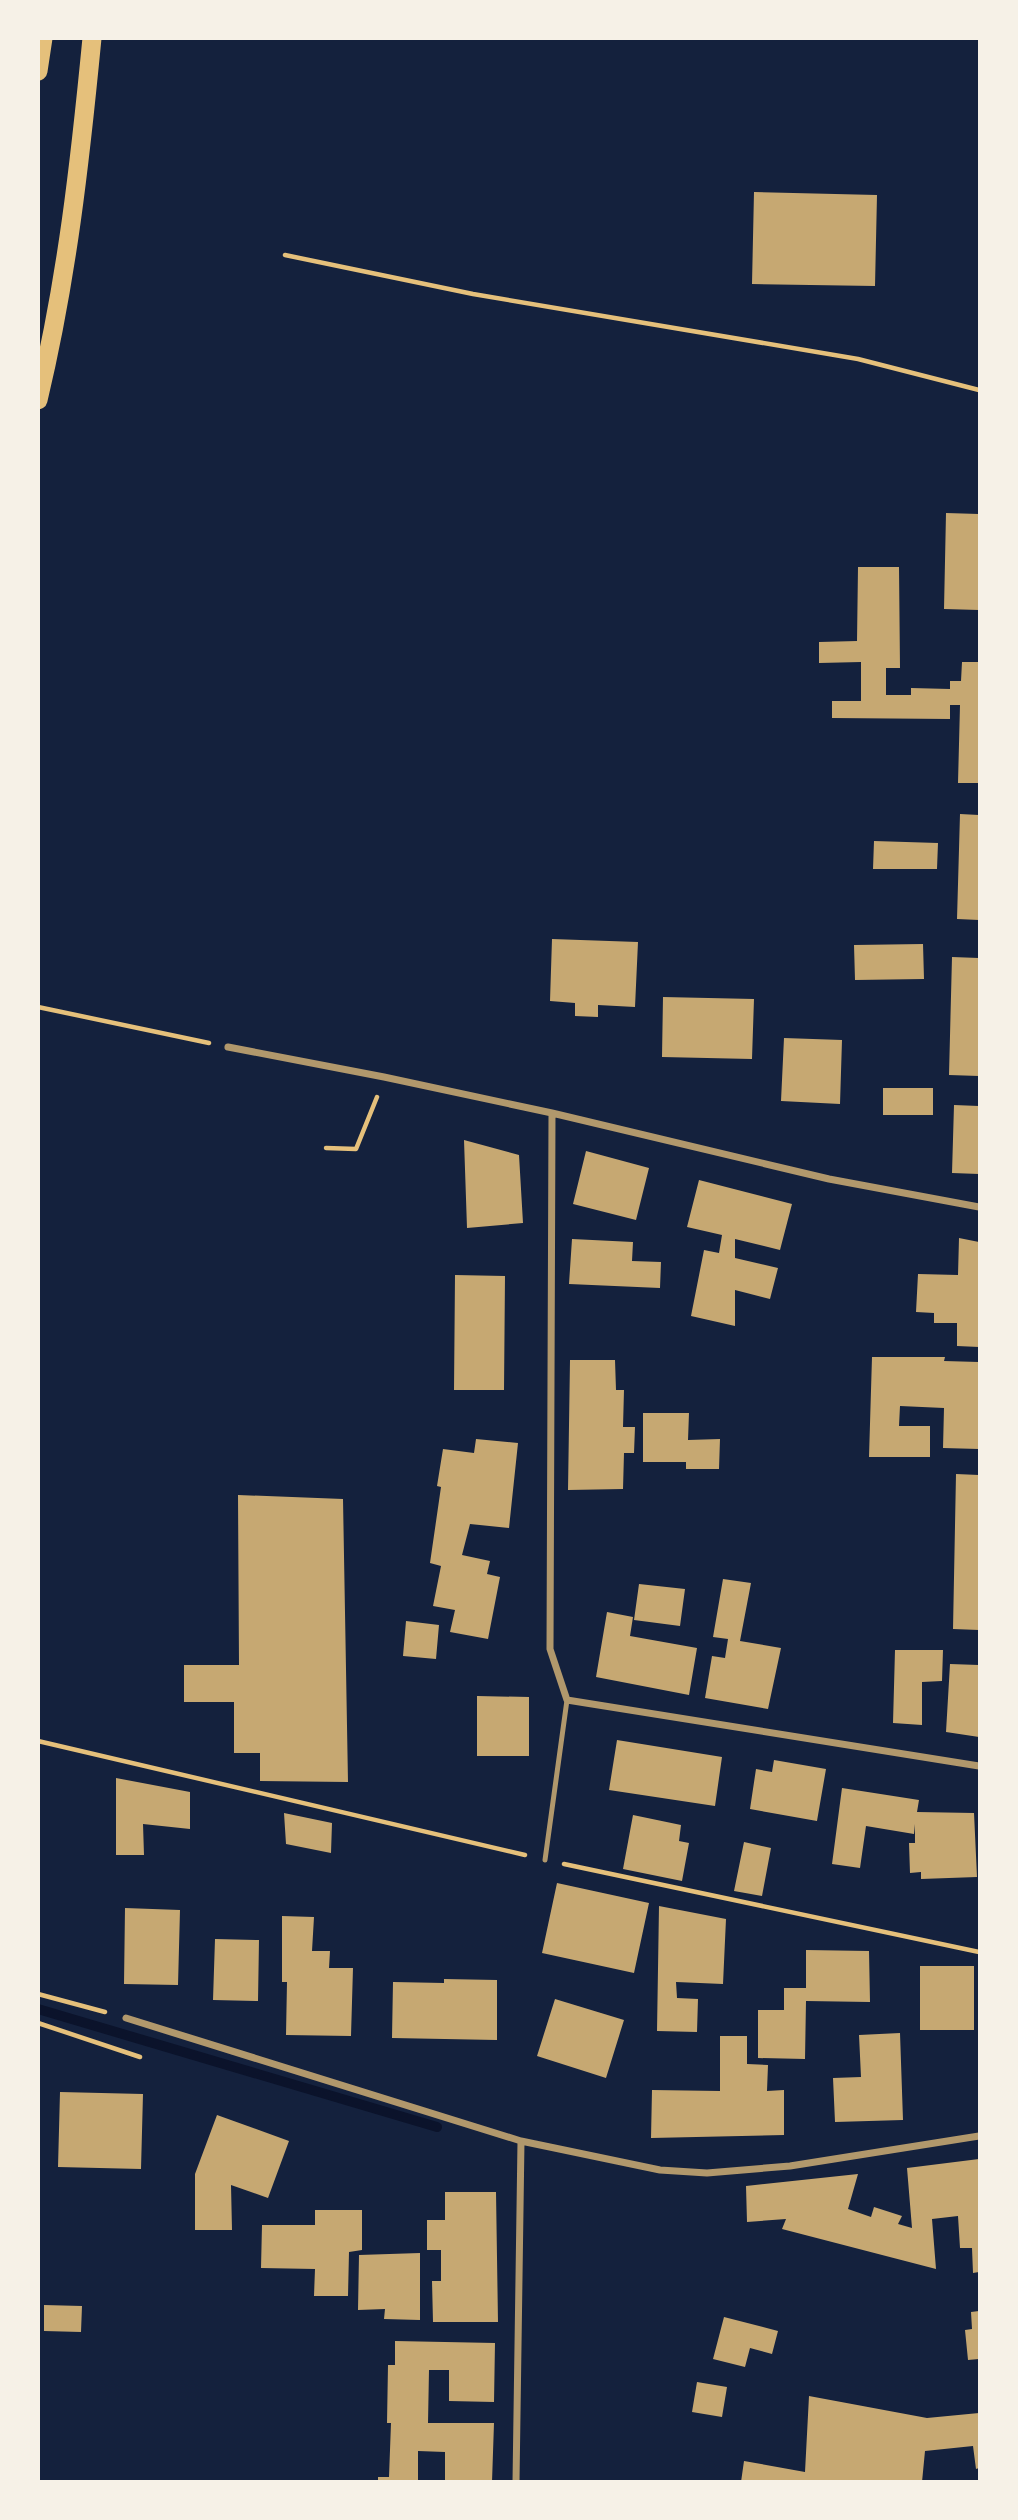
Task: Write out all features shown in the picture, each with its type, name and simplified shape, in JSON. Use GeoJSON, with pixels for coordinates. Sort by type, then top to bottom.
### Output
{"type":"FeatureCollection","features":[{"type":"Feature","properties":{"kind":"highway"},"geometry":{"type":"LineString","coordinates":[[38,71],[43,38]]}},
{"type":"Feature","properties":{"kind":"highway"},"geometry":{"type":"LineString","coordinates":[[38,400],[55,330],[76,202],[92,38]]}},
{"type":"Feature","properties":{"kind":"street"},"geometry":{"type":"LineString","coordinates":[[228,1047],[552,1113],[828,1179],[979,1207]]}},
{"type":"Feature","properties":{"kind":"street"},"geometry":{"type":"LineString","coordinates":[[552,1113],[550,1648],[567,1700],[979,1766]]}},
{"type":"Feature","properties":{"kind":"street"},"geometry":{"type":"LineString","coordinates":[[126,2018],[521,2141],[660,2170],[707,2173],[790,2166],[979,2136]]}},
{"type":"Feature","properties":{"kind":"street"},"geometry":{"type":"LineString","coordinates":[[516,2482],[521,2141]]}},
{"type":"Feature","properties":{"kind":"lane"},"geometry":{"type":"LineString","coordinates":[[545,1860],[567,1700]]}},
{"type":"Feature","properties":{"kind":"path"},"geometry":{"type":"LineString","coordinates":[[285,255],[473,294],[858,359],[979,390]]}},
{"type":"Feature","properties":{"kind":"path"},"geometry":{"type":"LineString","coordinates":[[38,1007],[228,1047]]}},
{"type":"Feature","properties":{"kind":"path"},"geometry":{"type":"LineString","coordinates":[[326,1148],[356,1149],[384,1077]]}},
{"type":"Feature","properties":{"kind":"path"},"geometry":{"type":"LineString","coordinates":[[38,1741],[545,1860],[979,1952]]}},
{"type":"Feature","properties":{"kind":"path"},"geometry":{"type":"LineString","coordinates":[[38,1994],[126,2018]]}},
{"type":"Feature","properties":{"kind":"path"},"geometry":{"type":"LineString","coordinates":[[38,2023],[140,2057]]}},
{"type":"Feature","properties":{"kind":"building"},"geometry":{"type":"Polygon","coordinates":[[[754,192],[877,195],[875,286],[752,284],[754,192]]]}},
{"type":"Feature","properties":{"kind":"building"},"geometry":{"type":"Polygon","coordinates":[[[946,513],[979,514],[979,610],[944,609],[946,513]]]}},
{"type":"Feature","properties":{"kind":"building"},"geometry":{"type":"Polygon","coordinates":[[[858,567],[899,567],[900,668],[886,668],[886,695],[911,695],[911,688],[950,689],[950,681],[961,681],[962,662],[979,662],[979,783],[958,783],[960,705],[950,705],[950,719],[832,718],[832,701],[861,701],[861,662],[819,663],[819,642],[857,641],[858,567]]]}},
{"type":"Feature","properties":{"kind":"building"},"geometry":{"type":"Polygon","coordinates":[[[960,814],[979,815],[979,920],[957,919],[960,814]]]}},
{"type":"Feature","properties":{"kind":"building"},"geometry":{"type":"Polygon","coordinates":[[[874,841],[938,843],[937,869],[873,869],[874,841]]]}},
{"type":"Feature","properties":{"kind":"building"},"geometry":{"type":"Polygon","coordinates":[[[552,939],[638,942],[635,1007],[598,1005],[598,1017],[575,1016],[575,1003],[550,1001],[552,939]]]}},
{"type":"Feature","properties":{"kind":"building"},"geometry":{"type":"Polygon","coordinates":[[[923,944],[924,979],[855,980],[854,945],[923,944]]]}},
{"type":"Feature","properties":{"kind":"building"},"geometry":{"type":"Polygon","coordinates":[[[952,957],[979,958],[979,1076],[949,1075],[952,957]]]}},
{"type":"Feature","properties":{"kind":"building"},"geometry":{"type":"Polygon","coordinates":[[[663,997],[754,999],[752,1059],[662,1057],[663,997]]]}},
{"type":"Feature","properties":{"kind":"building"},"geometry":{"type":"Polygon","coordinates":[[[784,1038],[842,1040],[840,1104],[781,1101],[784,1038]]]}},
{"type":"Feature","properties":{"kind":"building"},"geometry":{"type":"Polygon","coordinates":[[[883,1088],[933,1088],[933,1115],[883,1115],[883,1088]]]}},
{"type":"Feature","properties":{"kind":"building"},"geometry":{"type":"Polygon","coordinates":[[[954,1105],[979,1106],[979,1174],[952,1173],[954,1105]]]}},
{"type":"Feature","properties":{"kind":"building"},"geometry":{"type":"Polygon","coordinates":[[[464,1140],[519,1155],[523,1223],[467,1228],[464,1140]]]}},
{"type":"Feature","properties":{"kind":"building"},"geometry":{"type":"Polygon","coordinates":[[[586,1151],[649,1168],[636,1220],[573,1204],[586,1151]]]}},
{"type":"Feature","properties":{"kind":"building"},"geometry":{"type":"Polygon","coordinates":[[[699,1180],[792,1204],[780,1250],[735,1239],[735,1258],[778,1268],[770,1299],[735,1290],[735,1326],[691,1316],[704,1250],[719,1253],[722,1235],[687,1227],[699,1180]]]}},
{"type":"Feature","properties":{"kind":"building"},"geometry":{"type":"Polygon","coordinates":[[[959,1238],[979,1242],[979,1347],[957,1346],[957,1323],[934,1323],[934,1313],[916,1312],[918,1274],[958,1275],[959,1238]]]}},
{"type":"Feature","properties":{"kind":"building"},"geometry":{"type":"Polygon","coordinates":[[[572,1239],[633,1242],[632,1261],[661,1262],[660,1288],[569,1284],[572,1239]]]}},
{"type":"Feature","properties":{"kind":"building"},"geometry":{"type":"Polygon","coordinates":[[[455,1275],[505,1276],[504,1390],[454,1390],[455,1275]]]}},
{"type":"Feature","properties":{"kind":"building"},"geometry":{"type":"Polygon","coordinates":[[[872,1357],[945,1357],[944,1361],[979,1362],[979,1449],[943,1448],[944,1408],[900,1406],[899,1426],[930,1426],[930,1457],[869,1457],[872,1357]]]}},
{"type":"Feature","properties":{"kind":"building"},"geometry":{"type":"Polygon","coordinates":[[[570,1360],[615,1360],[616,1390],[624,1390],[623,1427],[635,1427],[634,1453],[624,1453],[623,1489],[568,1490],[570,1360]]]}},
{"type":"Feature","properties":{"kind":"building"},"geometry":{"type":"Polygon","coordinates":[[[643,1413],[689,1413],[688,1440],[720,1439],[719,1469],[686,1469],[686,1462],[643,1462],[643,1413]]]}},
{"type":"Feature","properties":{"kind":"building"},"geometry":{"type":"Polygon","coordinates":[[[476,1439],[518,1443],[509,1528],[470,1524],[462,1555],[490,1561],[487,1574],[500,1577],[488,1639],[450,1632],[455,1610],[433,1606],[441,1566],[430,1563],[441,1487],[437,1486],[443,1449],[474,1453],[476,1439]]]}},
{"type":"Feature","properties":{"kind":"building"},"geometry":{"type":"Polygon","coordinates":[[[956,1474],[979,1475],[979,1630],[953,1629],[956,1474]]]}},
{"type":"Feature","properties":{"kind":"building"},"geometry":{"type":"Polygon","coordinates":[[[238,1495],[343,1499],[348,1782],[260,1781],[260,1753],[234,1753],[234,1702],[184,1702],[184,1665],[239,1665],[238,1495]]]}},
{"type":"Feature","properties":{"kind":"building"},"geometry":{"type":"Polygon","coordinates":[[[723,1579],[751,1583],[740,1641],[781,1648],[768,1709],[705,1698],[712,1656],[725,1658],[728,1639],[713,1637],[723,1579]]]}},
{"type":"Feature","properties":{"kind":"building"},"geometry":{"type":"Polygon","coordinates":[[[639,1584],[685,1589],[680,1626],[634,1620],[639,1584]]]}},
{"type":"Feature","properties":{"kind":"building"},"geometry":{"type":"Polygon","coordinates":[[[607,1612],[633,1617],[630,1636],[697,1648],[689,1695],[596,1677],[607,1612]]]}},
{"type":"Feature","properties":{"kind":"building"},"geometry":{"type":"Polygon","coordinates":[[[406,1621],[439,1625],[436,1659],[403,1656],[406,1621]]]}},
{"type":"Feature","properties":{"kind":"building"},"geometry":{"type":"Polygon","coordinates":[[[895,1650],[943,1650],[942,1681],[922,1682],[922,1725],[893,1723],[895,1650]]]}},
{"type":"Feature","properties":{"kind":"building"},"geometry":{"type":"Polygon","coordinates":[[[950,1664],[979,1665],[979,1737],[946,1732],[950,1664]]]}},
{"type":"Feature","properties":{"kind":"building"},"geometry":{"type":"Polygon","coordinates":[[[477,1696],[529,1697],[529,1756],[477,1756],[477,1696]]]}},
{"type":"Feature","properties":{"kind":"building"},"geometry":{"type":"Polygon","coordinates":[[[617,1740],[722,1757],[715,1806],[609,1790],[617,1740]]]}},
{"type":"Feature","properties":{"kind":"building"},"geometry":{"type":"Polygon","coordinates":[[[774,1760],[826,1769],[817,1821],[750,1809],[756,1769],[772,1772],[774,1760]]]}},
{"type":"Feature","properties":{"kind":"building"},"geometry":{"type":"Polygon","coordinates":[[[116,1778],[190,1792],[190,1829],[143,1824],[144,1855],[116,1855],[116,1778]]]}},
{"type":"Feature","properties":{"kind":"building"},"geometry":{"type":"Polygon","coordinates":[[[842,1788],[919,1800],[917,1812],[974,1813],[977,1877],[921,1879],[921,1872],[910,1873],[909,1843],[915,1843],[915,1824],[914,1834],[866,1826],[860,1868],[832,1864],[842,1788]]]}},
{"type":"Feature","properties":{"kind":"building"},"geometry":{"type":"Polygon","coordinates":[[[284,1813],[332,1823],[331,1853],[286,1844],[284,1813]]]}},
{"type":"Feature","properties":{"kind":"building"},"geometry":{"type":"Polygon","coordinates":[[[633,1815],[681,1825],[679,1841],[689,1843],[682,1881],[623,1869],[633,1815]]]}},
{"type":"Feature","properties":{"kind":"building"},"geometry":{"type":"Polygon","coordinates":[[[744,1842],[771,1848],[762,1896],[734,1891],[744,1842]]]}},
{"type":"Feature","properties":{"kind":"building"},"geometry":{"type":"Polygon","coordinates":[[[557,1883],[649,1903],[634,1973],[542,1953],[557,1883]]]}},
{"type":"Feature","properties":{"kind":"building"},"geometry":{"type":"Polygon","coordinates":[[[659,1906],[726,1919],[723,1984],[676,1982],[677,1998],[698,1999],[697,2032],[657,2031],[659,1906]]]}},
{"type":"Feature","properties":{"kind":"building"},"geometry":{"type":"Polygon","coordinates":[[[125,1908],[180,1910],[178,1985],[124,1984],[125,1908]]]}},
{"type":"Feature","properties":{"kind":"building"},"geometry":{"type":"Polygon","coordinates":[[[282,1916],[314,1917],[312,1951],[330,1951],[329,1968],[353,1968],[351,2036],[286,2035],[287,1982],[282,1982],[282,1916]]]}},
{"type":"Feature","properties":{"kind":"building"},"geometry":{"type":"Polygon","coordinates":[[[215,1939],[259,1940],[258,2001],[213,2000],[215,1939]]]}},
{"type":"Feature","properties":{"kind":"building"},"geometry":{"type":"Polygon","coordinates":[[[806,1950],[869,1951],[870,2002],[806,2001],[805,2059],[758,2058],[758,2010],[784,2010],[784,1988],[806,1988],[806,1950]]]}},
{"type":"Feature","properties":{"kind":"building"},"geometry":{"type":"Polygon","coordinates":[[[920,1966],[974,1966],[974,2030],[920,2030],[920,1966]]]}},
{"type":"Feature","properties":{"kind":"building"},"geometry":{"type":"Polygon","coordinates":[[[444,1979],[497,1980],[497,2040],[392,2038],[393,1982],[444,1983],[444,1979]]]}},
{"type":"Feature","properties":{"kind":"building"},"geometry":{"type":"Polygon","coordinates":[[[555,1999],[624,2020],[606,2078],[537,2056],[555,1999]]]}},
{"type":"Feature","properties":{"kind":"building"},"geometry":{"type":"Polygon","coordinates":[[[900,2033],[903,2120],[835,2122],[833,2078],[861,2077],[859,2035],[900,2033]]]}},
{"type":"Feature","properties":{"kind":"building"},"geometry":{"type":"Polygon","coordinates":[[[720,2036],[747,2036],[747,2064],[768,2065],[767,2091],[784,2090],[784,2135],[651,2138],[652,2090],[720,2091],[720,2036]]]}},
{"type":"Feature","properties":{"kind":"building"},"geometry":{"type":"Polygon","coordinates":[[[60,2092],[143,2094],[141,2169],[58,2167],[60,2092]]]}},
{"type":"Feature","properties":{"kind":"building"},"geometry":{"type":"Polygon","coordinates":[[[217,2115],[289,2141],[268,2198],[231,2185],[232,2230],[195,2230],[195,2174],[217,2115]]]}},
{"type":"Feature","properties":{"kind":"building"},"geometry":{"type":"Polygon","coordinates":[[[979,2159],[979,2272],[973,2273],[972,2248],[960,2248],[958,2216],[932,2219],[936,2269],[782,2229],[786,2219],[747,2222],[746,2186],[858,2174],[848,2209],[871,2217],[874,2207],[902,2216],[898,2224],[912,2228],[907,2168],[979,2159]]]}},
{"type":"Feature","properties":{"kind":"building"},"geometry":{"type":"Polygon","coordinates":[[[445,2192],[496,2192],[498,2322],[433,2322],[432,2281],[441,2281],[441,2250],[427,2250],[427,2220],[445,2220],[445,2192]]]}},
{"type":"Feature","properties":{"kind":"building"},"geometry":{"type":"Polygon","coordinates":[[[315,2210],[362,2210],[362,2250],[349,2252],[348,2296],[314,2296],[315,2269],[261,2268],[262,2225],[315,2225],[315,2210]]]}},
{"type":"Feature","properties":{"kind":"building"},"geometry":{"type":"Polygon","coordinates":[[[420,2253],[420,2320],[384,2319],[385,2309],[358,2310],[359,2255],[420,2253]]]}},
{"type":"Feature","properties":{"kind":"building"},"geometry":{"type":"Polygon","coordinates":[[[44,2305],[82,2306],[81,2332],[44,2331],[44,2305]]]}},
{"type":"Feature","properties":{"kind":"building"},"geometry":{"type":"Polygon","coordinates":[[[979,2311],[979,2359],[968,2360],[965,2330],[972,2329],[971,2312],[979,2311]]]}},
{"type":"Feature","properties":{"kind":"building"},"geometry":{"type":"Polygon","coordinates":[[[724,2317],[778,2331],[772,2354],[750,2348],[745,2367],[713,2359],[724,2317]]]}},
{"type":"Feature","properties":{"kind":"building"},"geometry":{"type":"Polygon","coordinates":[[[395,2341],[495,2343],[494,2402],[449,2401],[449,2370],[429,2370],[428,2423],[494,2423],[492,2482],[445,2482],[445,2452],[418,2451],[418,2482],[378,2482],[378,2477],[389,2477],[391,2423],[387,2423],[388,2365],[395,2365],[395,2341]]]}},
{"type":"Feature","properties":{"kind":"building"},"geometry":{"type":"Polygon","coordinates":[[[697,2382],[727,2387],[722,2417],[692,2412],[697,2382]]]}},
{"type":"Feature","properties":{"kind":"building"},"geometry":{"type":"Polygon","coordinates":[[[809,2396],[927,2418],[979,2413],[979,2468],[976,2469],[973,2446],[925,2451],[922,2482],[741,2482],[744,2461],[805,2472],[809,2396]]]}},
{"type":"Feature","properties":{"kind":"waterway"},"geometry":{"type":"LineString","coordinates":[[38,2009],[437,2127]]}}]}
